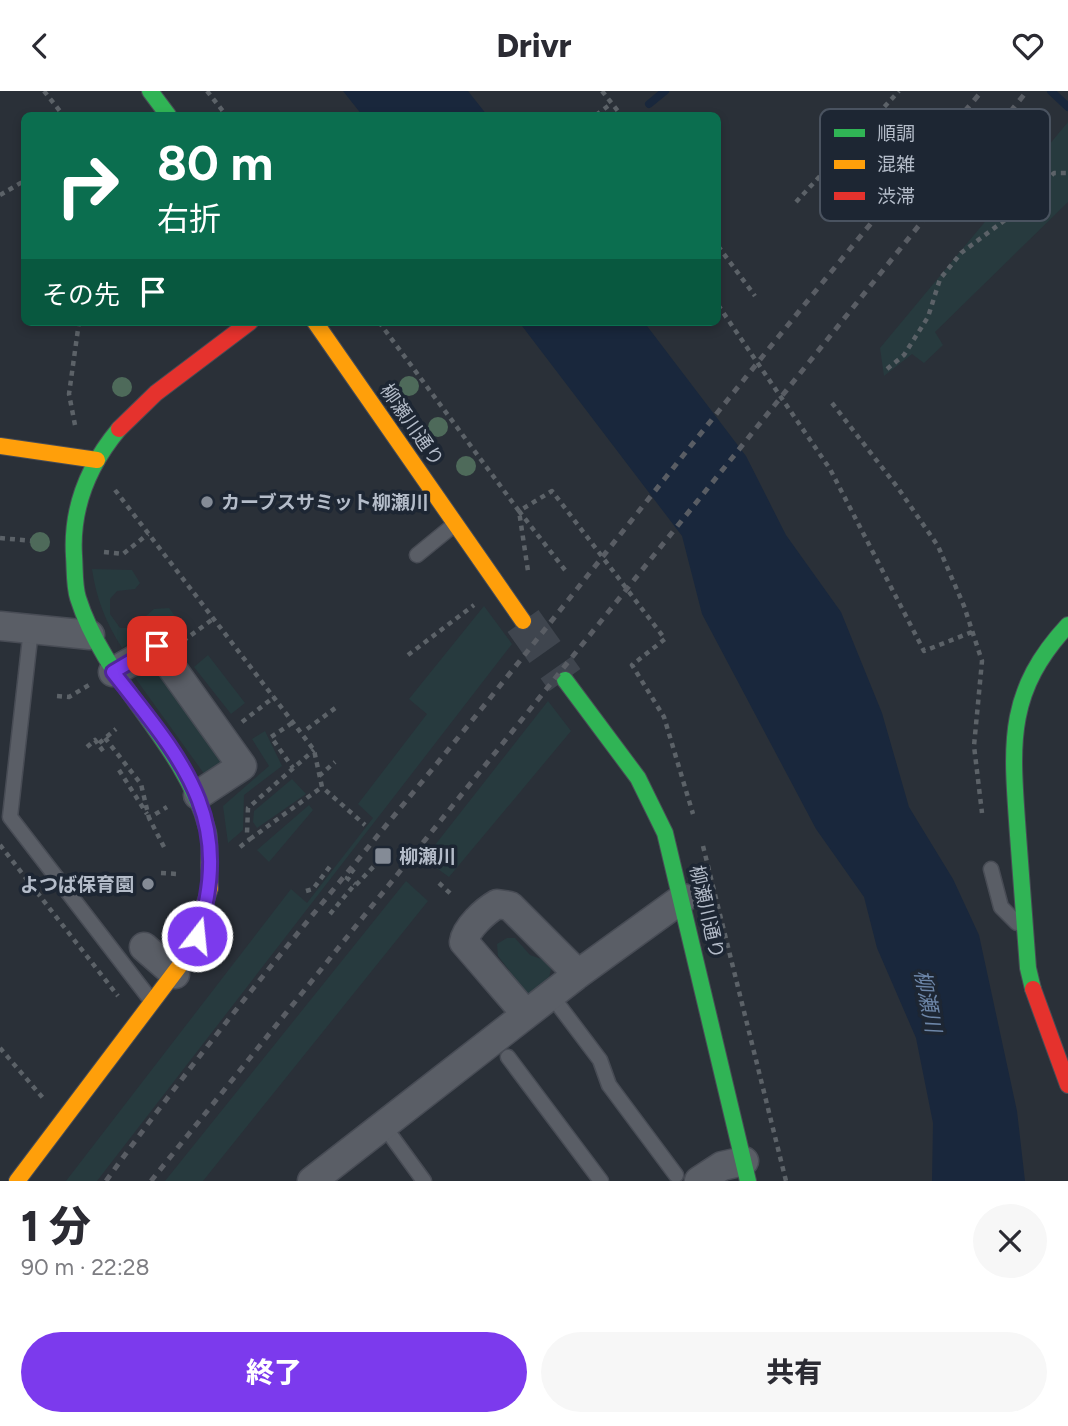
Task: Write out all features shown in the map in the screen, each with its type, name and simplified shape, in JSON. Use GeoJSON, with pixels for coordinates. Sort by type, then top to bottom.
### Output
{"type":"FeatureCollection","features":[{"type":"Feature","properties":{"kind":"street"},"geometry":{"type":"LineString","coordinates":[[150,91],[166,112]]}},
{"type":"Feature","properties":{"kind":"street"},"geometry":{"type":"LineString","coordinates":[[17,1181],[175,974],[197,936],[208,897],[210,841],[198,795],[180,760],[106,676],[76,597],[72,549],[76,512],[97,460],[109,441],[141,408],[245,326]]}},
{"type":"Feature","properties":{"kind":"street","name":"柳瀬川通り"},"geometry":{"type":"LineString","coordinates":[[318,326],[523,621]]}},
{"type":"Feature","properties":{"kind":"street"},"geometry":{"type":"LineString","coordinates":[[0,446],[97,460]]}},
{"type":"Feature","properties":{"kind":"street"},"geometry":{"type":"LineString","coordinates":[[0,625],[90,635]]}},
{"type":"Feature","properties":{"kind":"street"},"geometry":{"type":"LineString","coordinates":[[1068,625],[1032,670],[1013,731],[1012,775],[1024,930],[1035,998],[1068,1085]]}},
{"type":"Feature","properties":{"kind":"street"},"geometry":{"type":"LineString","coordinates":[[106,676],[157,646],[242,766],[198,795]]}},
{"type":"Feature","properties":{"kind":"street","name":"柳瀬川通り"},"geometry":{"type":"LineString","coordinates":[[565,680],[618,749],[648,796],[665,833],[683,898],[746,1171]]}},
{"type":"Feature","properties":{"kind":"street"},"geometry":{"type":"LineString","coordinates":[[312,1181],[578,974],[683,898]]}},
{"type":"Feature","properties":{"kind":"street"},"geometry":{"type":"LineString","coordinates":[[526,1014],[464,942],[465,934],[491,907],[497,904],[510,906],[578,974]]}},
{"type":"Feature","properties":{"kind":"street"},"geometry":{"type":"LineString","coordinates":[[144,947],[175,974]]}},
{"type":"Feature","properties":{"kind":"street"},"geometry":{"type":"LineString","coordinates":[[687,1178],[722,1165],[746,1171]]}},
{"type":"Feature","properties":{"kind":"lane"},"geometry":{"type":"LineString","coordinates":[[417,555],[456,523]]}},
{"type":"Feature","properties":{"kind":"lane"},"geometry":{"type":"LineString","coordinates":[[32,629],[10,817],[153,1003]]}},
{"type":"Feature","properties":{"kind":"lane"},"geometry":{"type":"LineString","coordinates":[[991,869],[1000,907],[1024,930]]}},
{"type":"Feature","properties":{"kind":"lane"},"geometry":{"type":"LineString","coordinates":[[551,995],[600,1060],[610,1085],[687,1178]]}},
{"type":"Feature","properties":{"kind":"lane"},"geometry":{"type":"LineString","coordinates":[[508,1057],[601,1181]]}},
{"type":"Feature","properties":{"kind":"lane"},"geometry":{"type":"LineString","coordinates":[[384,1126],[422,1180]]}},
{"type":"Feature","properties":{"kind":"path"},"geometry":{"type":"LineString","coordinates":[[44,91],[61,112]]}},
{"type":"Feature","properties":{"kind":"path"},"geometry":{"type":"LineString","coordinates":[[207,91],[224,112]]}},
{"type":"Feature","properties":{"kind":"path"},"geometry":{"type":"LineString","coordinates":[[603,91],[619,112]]}},
{"type":"Feature","properties":{"kind":"path"},"geometry":{"type":"LineString","coordinates":[[882,109],[899,91]]}},
{"type":"Feature","properties":{"kind":"path"},"geometry":{"type":"LineString","coordinates":[[600,112],[612,103]]}},
{"type":"Feature","properties":{"kind":"path"},"geometry":{"type":"LineString","coordinates":[[1050,177],[1054,173],[1068,173]]}},
{"type":"Feature","properties":{"kind":"path"},"geometry":{"type":"LineString","coordinates":[[796,202],[820,176]]}},
{"type":"Feature","properties":{"kind":"path"},"geometry":{"type":"LineString","coordinates":[[0,195],[21,183]]}},
{"type":"Feature","properties":{"kind":"path"},"geometry":{"type":"LineString","coordinates":[[887,369],[904,355],[928,317],[940,279],[961,253],[1004,221]]}},
{"type":"Feature","properties":{"kind":"path"},"geometry":{"type":"LineString","coordinates":[[721,250],[755,296]]}},
{"type":"Feature","properties":{"kind":"path"},"geometry":{"type":"LineString","coordinates":[[721,309],[831,469],[924,651],[972,632]]}},
{"type":"Feature","properties":{"kind":"path"},"geometry":{"type":"LineString","coordinates":[[76,427],[69,394],[78,326]]}},
{"type":"Feature","properties":{"kind":"path"},"geometry":{"type":"LineString","coordinates":[[382,326],[565,570]]}},
{"type":"Feature","properties":{"kind":"path"},"geometry":{"type":"LineString","coordinates":[[832,403],[898,488],[938,546],[972,632],[982,661],[974,746],[983,817]]}},
{"type":"Feature","properties":{"kind":"path"},"geometry":{"type":"LineString","coordinates":[[108,481],[314,750],[322,787],[365,825]]}},
{"type":"Feature","properties":{"kind":"path"},"geometry":{"type":"LineString","coordinates":[[519,512],[552,491],[665,639],[632,665]]}},
{"type":"Feature","properties":{"kind":"path"},"geometry":{"type":"LineString","coordinates":[[519,512],[530,584]]}},
{"type":"Feature","properties":{"kind":"path"},"geometry":{"type":"LineString","coordinates":[[94,552],[123,554],[149,534]]}},
{"type":"Feature","properties":{"kind":"path"},"geometry":{"type":"LineString","coordinates":[[0,538],[33,541]]}},
{"type":"Feature","properties":{"kind":"path"},"geometry":{"type":"LineString","coordinates":[[408,655],[483,599]]}},
{"type":"Feature","properties":{"kind":"path"},"geometry":{"type":"LineString","coordinates":[[176,647],[213,619]]}},
{"type":"Feature","properties":{"kind":"path"},"geometry":{"type":"LineString","coordinates":[[57,696],[69,697],[106,676]]}},
{"type":"Feature","properties":{"kind":"path"},"geometry":{"type":"LineString","coordinates":[[237,726],[274,697]]}},
{"type":"Feature","properties":{"kind":"path"},"geometry":{"type":"LineString","coordinates":[[307,729],[338,706]]}},
{"type":"Feature","properties":{"kind":"path"},"geometry":{"type":"LineString","coordinates":[[292,723],[271,737],[293,768]]}},
{"type":"Feature","properties":{"kind":"path"},"geometry":{"type":"LineString","coordinates":[[98,744],[116,729]]}},
{"type":"Feature","properties":{"kind":"path"},"geometry":{"type":"LineString","coordinates":[[105,738],[141,784],[149,818]]}},
{"type":"Feature","properties":{"kind":"path"},"geometry":{"type":"LineString","coordinates":[[87,747],[95,740],[103,751]]}},
{"type":"Feature","properties":{"kind":"path"},"geometry":{"type":"LineString","coordinates":[[250,839],[247,833],[248,808],[314,750]]}},
{"type":"Feature","properties":{"kind":"path"},"geometry":{"type":"LineString","coordinates":[[319,776],[335,762]]}},
{"type":"Feature","properties":{"kind":"path"},"geometry":{"type":"LineString","coordinates":[[119,770],[164,847]]}},
{"type":"Feature","properties":{"kind":"path"},"geometry":{"type":"LineString","coordinates":[[231,854],[322,787]]}},
{"type":"Feature","properties":{"kind":"path"},"geometry":{"type":"LineString","coordinates":[[149,818],[168,807]]}},
{"type":"Feature","properties":{"kind":"path"},"geometry":{"type":"LineString","coordinates":[[0,845],[120,999]]}},
{"type":"Feature","properties":{"kind":"path"},"geometry":{"type":"LineString","coordinates":[[331,915],[377,863]]}},
{"type":"Feature","properties":{"kind":"path"},"geometry":{"type":"LineString","coordinates":[[306,891],[313,889],[331,865]]}},
{"type":"Feature","properties":{"kind":"path"},"geometry":{"type":"LineString","coordinates":[[354,869],[347,878],[356,886]]}},
{"type":"Feature","properties":{"kind":"path"},"geometry":{"type":"LineString","coordinates":[[161,873],[178,874]]}},
{"type":"Feature","properties":{"kind":"path"},"geometry":{"type":"LineString","coordinates":[[439,883],[453,896]]}},
{"type":"Feature","properties":{"kind":"path"},"geometry":{"type":"LineString","coordinates":[[0,1048],[44,1099]]}},
{"type":"Feature","properties":{"kind":"green space"},"geometry":{"type":"Polygon","coordinates":[[[1068,122],[1068,202],[1050,220],[1050,144],[1068,122]]]}},
{"type":"Feature","properties":{"kind":"green space"},"geometry":{"type":"Polygon","coordinates":[[[986,221],[1049,221],[935,332],[943,345],[924,363],[912,354],[884,376],[880,348],[986,221]]]}},
{"type":"Feature","properties":{"kind":"green space"},"geometry":{"type":"Polygon","coordinates":[[[92,569],[132,570],[140,583],[135,589],[117,591],[110,599],[110,614],[120,628],[132,628],[154,609],[169,608],[178,620],[178,629],[170,635],[146,631],[122,648],[102,610],[92,569]]]}},
{"type":"Feature","properties":{"kind":"green space"},"geometry":{"type":"Polygon","coordinates":[[[484,606],[512,644],[97,1181],[66,1181],[291,889],[307,903],[373,818],[358,804],[427,714],[409,699],[484,606]]]}},
{"type":"Feature","properties":{"kind":"green space"},"geometry":{"type":"Polygon","coordinates":[[[208,655],[245,703],[231,714],[194,667],[208,655]]]}},
{"type":"Feature","properties":{"kind":"green space"},"geometry":{"type":"Polygon","coordinates":[[[149,661],[227,768],[210,782],[133,675],[149,661]]]}},
{"type":"Feature","properties":{"kind":"green space"},"geometry":{"type":"Polygon","coordinates":[[[548,701],[571,731],[449,877],[424,859],[548,701]]]}},
{"type":"Feature","properties":{"kind":"green space"},"geometry":{"type":"Polygon","coordinates":[[[265,731],[282,766],[244,795],[243,830],[228,843],[223,806],[269,766],[252,739],[265,731]]]}},
{"type":"Feature","properties":{"kind":"green space"},"geometry":{"type":"Polygon","coordinates":[[[292,779],[306,794],[257,828],[253,822],[254,811],[292,779]]]}},
{"type":"Feature","properties":{"kind":"green space"},"geometry":{"type":"Polygon","coordinates":[[[309,805],[313,810],[269,862],[257,850],[309,805]]]}},
{"type":"Feature","properties":{"kind":"green space"},"geometry":{"type":"Polygon","coordinates":[[[406,881],[428,901],[203,1181],[165,1181],[406,881]]]}},
{"type":"Feature","properties":{"kind":"green space"},"geometry":{"type":"Polygon","coordinates":[[[507,938],[515,938],[530,955],[544,960],[551,969],[549,978],[528,995],[498,956],[497,944],[507,938]]]}},
{"type":"Feature","properties":{"kind":"water"},"geometry":{"type":"Polygon","coordinates":[[[343,91],[468,91],[485,112],[360,112],[343,91]]]}},
{"type":"Feature","properties":{"kind":"water"},"geometry":{"type":"Polygon","coordinates":[[[522,326],[647,326],[746,456],[786,535],[841,612],[882,713],[909,807],[953,879],[979,935],[1017,1111],[1025,1181],[932,1181],[933,1123],[916,1038],[877,948],[864,897],[816,829],[702,614],[682,536],[522,326]]]}},
{"type":"Feature","properties":{"kind":"waterway"},"geometry":{"type":"LineString","coordinates":[[649,104],[665,91]]}},
{"type":"Feature","properties":{"kind":"waterway"},"geometry":{"type":"LineString","coordinates":[[1051,91],[1068,107]]}},
{"type":"Feature","properties":{"kind":"tunnel"},"geometry":{"type":"LineString","coordinates":[[523,621],[565,680]]}},
{"type":"Feature","properties":{"kind":"railway"},"geometry":{"type":"LineString","coordinates":[[967,109],[982,91]]}},
{"type":"Feature","properties":{"kind":"railway"},"geometry":{"type":"LineString","coordinates":[[1013,109],[1027,91]]}},
{"type":"Feature","properties":{"kind":"railway"},"geometry":{"type":"LineString","coordinates":[[106,1181],[199,1057],[874,221]]}},
{"type":"Feature","properties":{"kind":"railway"},"geometry":{"type":"LineString","coordinates":[[151,1181],[923,221]]}},
{"type":"Feature","properties":{"kind":"traffic: fast"},"geometry":{"type":"LineString","coordinates":[[150,91],[166,112]]}},
{"type":"Feature","properties":{"kind":"traffic: fast"},"geometry":{"type":"LineString","coordinates":[[119,429],[99,457],[79,504],[74,538],[78,598],[90,629],[106,658],[181,767],[196,797],[208,832],[209,865]]}},
{"type":"Feature","properties":{"kind":"traffic: fast"},"geometry":{"type":"LineString","coordinates":[[1033,989],[1028,968],[1014,748],[1022,699],[1032,675],[1047,650],[1068,625]]}},
{"type":"Feature","properties":{"kind":"traffic: fast"},"geometry":{"type":"LineString","coordinates":[[565,680],[638,778],[665,833],[748,1181]]}},
{"type":"Feature","properties":{"kind":"traffic: slow"},"geometry":{"type":"LineString","coordinates":[[318,326],[523,621]]}},
{"type":"Feature","properties":{"kind":"traffic: slow"},"geometry":{"type":"LineString","coordinates":[[0,446],[97,460]]}},
{"type":"Feature","properties":{"kind":"traffic: slow"},"geometry":{"type":"LineString","coordinates":[[17,1181],[187,956],[210,888],[209,865]]}},
{"type":"Feature","properties":{"kind":"traffic: jam"},"geometry":{"type":"LineString","coordinates":[[119,429],[156,393],[245,326]]}},
{"type":"Feature","properties":{"kind":"traffic: jam"},"geometry":{"type":"LineString","coordinates":[[1033,989],[1068,1085]]}},
{"type":"Feature","properties":{"kind":"place","name":"カーブスサミット柳瀬川"},"geometry":{"type":"Point","coordinates":[207,502]}},
{"type":"Feature","properties":{"kind":"place","name":"柳瀬川"},"geometry":{"type":"Point","coordinates":[383,856]}},
{"type":"Feature","properties":{"kind":"place","name":"よつば保育園"},"geometry":{"type":"Point","coordinates":[148,884]}},
{"type":"Feature","properties":{"kind":"route"},"geometry":{"type":"LineString","coordinates":[[157,646],[113,672],[180,760],[198,795],[205,817],[210,841],[210,877],[204,916],[197,936]]}}]}
